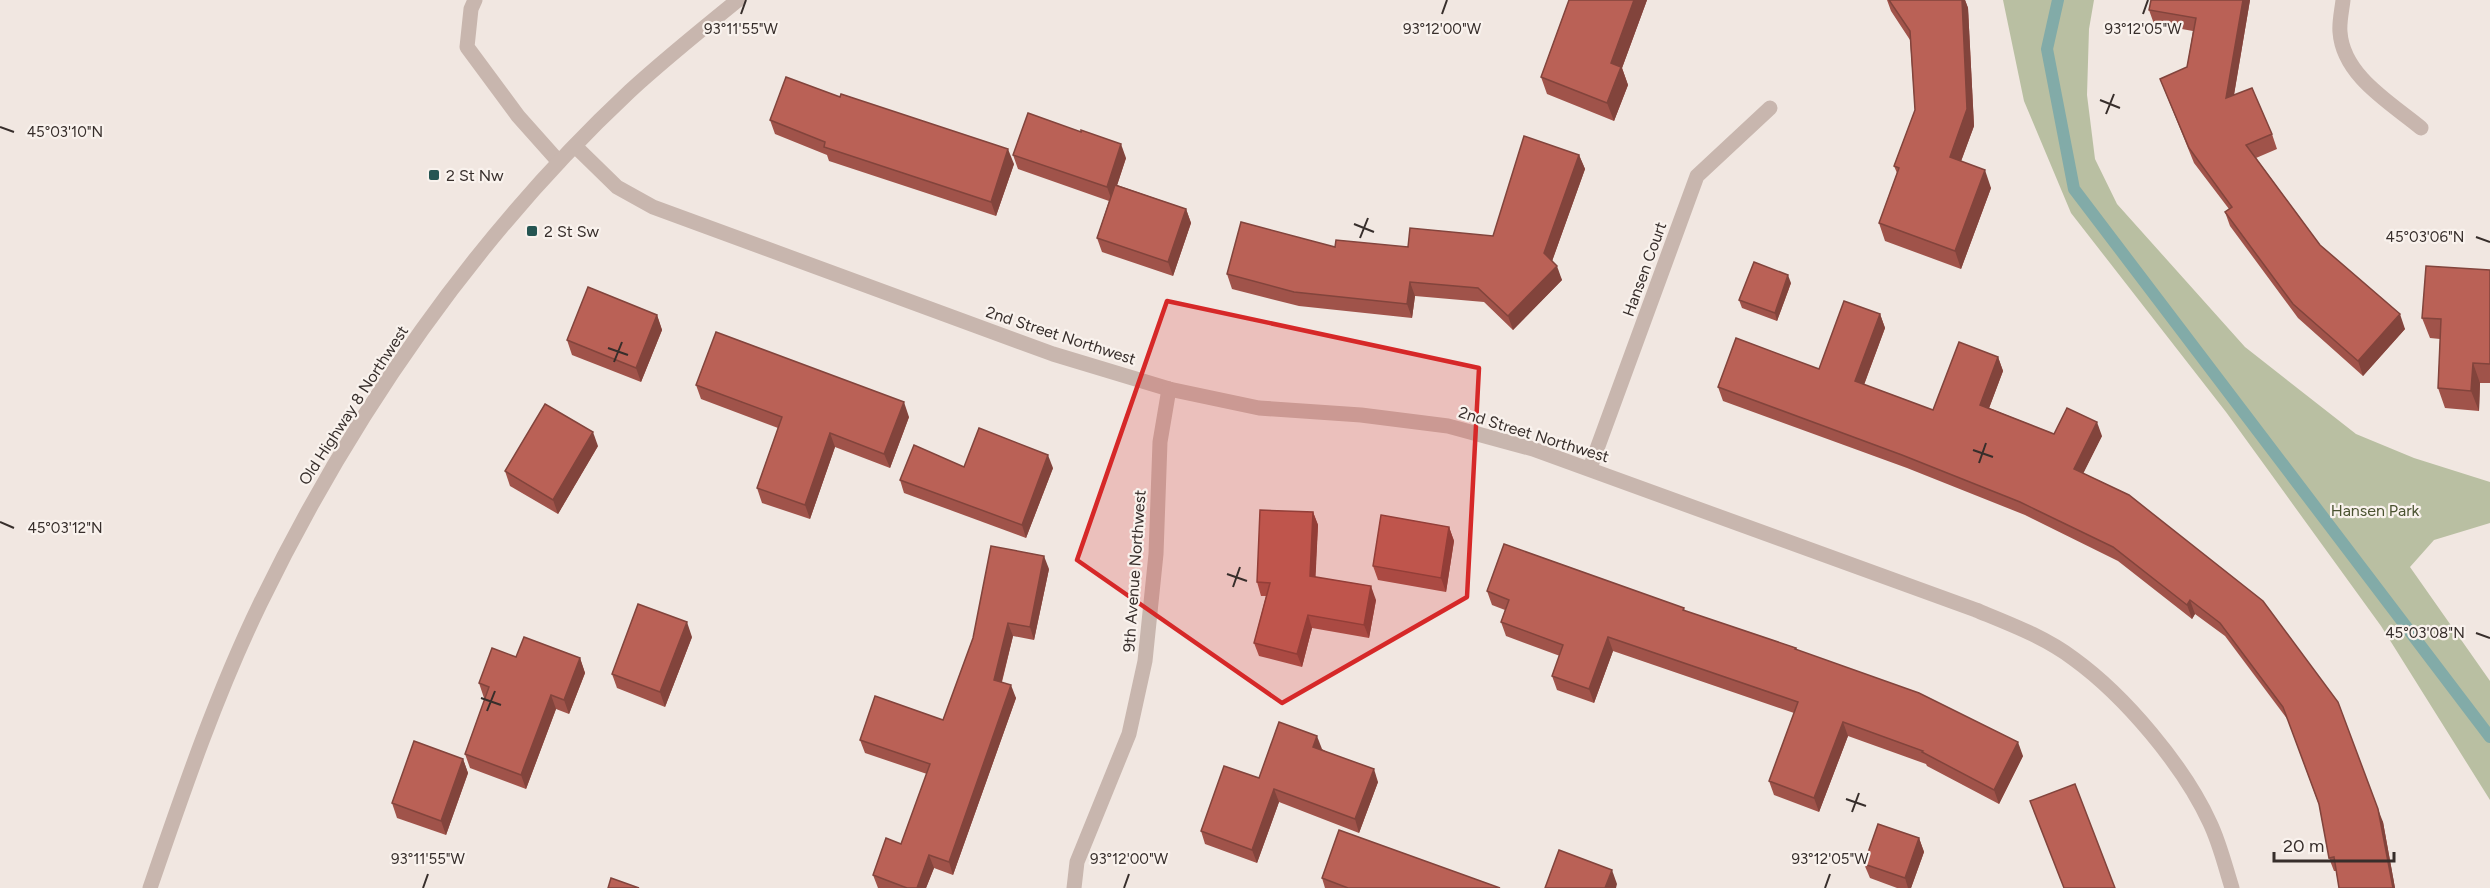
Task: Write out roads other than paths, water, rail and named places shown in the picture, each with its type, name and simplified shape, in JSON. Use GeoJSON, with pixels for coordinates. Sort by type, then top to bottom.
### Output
{"type":"FeatureCollection","features":[{"type":"Feature","properties":{"kind":"street"},"geometry":{"type":"LineString","coordinates":[[475,0],[471,9],[467,47],[518,116],[560,162]]}},
{"type":"Feature","properties":{"kind":"street","name":"Old Highway 8 Northwest"},"geometry":{"type":"LineString","coordinates":[[150,888],[215,707],[259,606],[306,513],[388,379],[454,286],[560,162],[629,92],[684,43],[738,0]]}},
{"type":"Feature","properties":{"kind":"street"},"geometry":{"type":"LineString","coordinates":[[2343,0],[2340,33],[2346,56],[2356,73],[2421,128]]}},
{"type":"Feature","properties":{"kind":"street","name":"Hansen Court"},"geometry":{"type":"LineString","coordinates":[[1590,468],[1697,176],[1770,108]]}},
{"type":"Feature","properties":{"kind":"street","name":"2nd Street Northwest"},"geometry":{"type":"LineString","coordinates":[[575,146],[617,187],[653,207],[1053,354],[1169,389],[1259,408],[1448,426],[1533,449],[1976,610],[2022,630],[2074,658],[2119,699],[2159,742],[2193,791],[2210,824],[2232,888]]}},
{"type":"Feature","properties":{"kind":"street","name":"9th Avenue Northwest"},"geometry":{"type":"LineString","coordinates":[[1074,888],[1077,862],[1129,734],[1145,661],[1156,554],[1160,442],[1169,389]]}},
{"type":"Feature","properties":{"kind":"waterway"},"geometry":{"type":"LineString","coordinates":[[2058,0],[2047,49],[2074,189],[2490,737]]}},
{"type":"Feature","properties":{"kind":"place","name":"2 St Nw"},"geometry":{"type":"Point","coordinates":[434,175]}},
{"type":"Feature","properties":{"kind":"place","name":"2 St Sw"},"geometry":{"type":"Point","coordinates":[532,231]}},
{"type":"Feature","properties":{"kind":"park label","name":"Hansen Park"},"geometry":{"type":"Point","coordinates":[2375,510]}}]}
